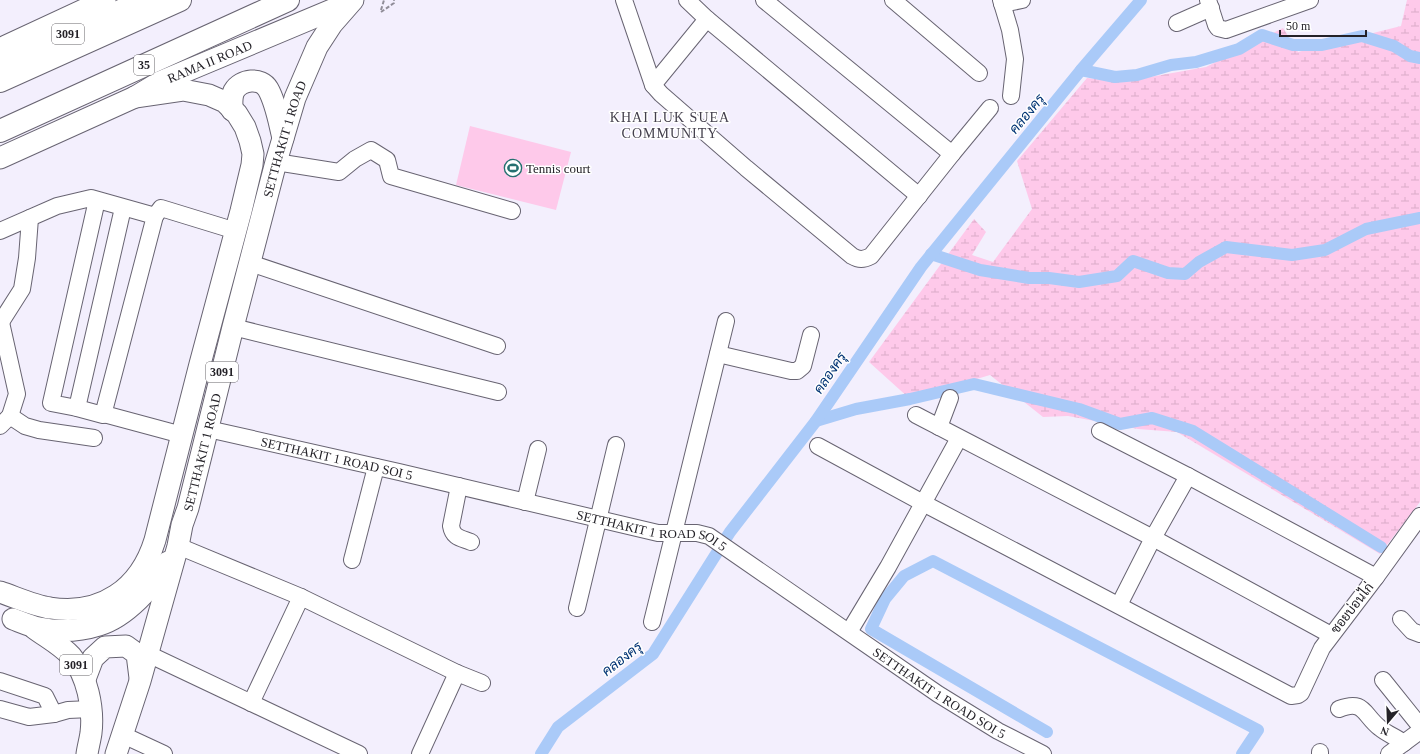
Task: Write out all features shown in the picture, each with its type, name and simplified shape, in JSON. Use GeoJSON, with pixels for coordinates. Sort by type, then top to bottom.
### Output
{"type":"FeatureCollection","features":[{"type":"Feature","properties":{"kind":"highway"},"geometry":{"type":"LineString","coordinates":[[0,81],[180,0]]}},
{"type":"Feature","properties":{"kind":"highway","name":"RAMA II ROAD"},"geometry":{"type":"LineString","coordinates":[[0,131],[288,0]]}},
{"type":"Feature","properties":{"kind":"main road"},"geometry":{"type":"LineString","coordinates":[[0,49],[105,0]]}},
{"type":"Feature","properties":{"kind":"main road","name":"RAMA II ROAD"},"geometry":{"type":"LineString","coordinates":[[0,158],[135,97],[160,82],[354,0]]}},
{"type":"Feature","properties":{"kind":"main road","name":"SETTHAKIT 1 ROAD"},"geometry":{"type":"LineString","coordinates":[[120,745],[148,654],[178,546],[182,524],[188,508],[276,162],[295,98],[317,47],[332,24],[354,0]]}},
{"type":"Feature","properties":{"kind":"main road","name":"3091"},"geometry":{"type":"LineString","coordinates":[[0,64],[140,2]]}},
{"type":"Feature","properties":{"kind":"main road"},"geometry":{"type":"LineString","coordinates":[[232,110],[232,96],[237,87],[242,83],[249,81],[261,82],[265,85],[270,94],[283,138]]}},
{"type":"Feature","properties":{"kind":"main road","name":"SETTHAKIT 1 ROAD"},"geometry":{"type":"LineString","coordinates":[[0,592],[48,608],[72,610],[90,607],[105,602],[122,591],[140,572],[152,552],[236,230],[252,165],[253,154],[245,127],[225,102],[209,94],[183,90],[135,97]]}},
{"type":"Feature","properties":{"kind":"main road"},"geometry":{"type":"LineString","coordinates":[[6,618],[38,628],[77,630],[100,625],[117,616],[134,603],[160,576],[170,558],[182,524]]}},
{"type":"Feature","properties":{"kind":"main road","name":"3091"},"geometry":{"type":"LineString","coordinates":[[6,618],[34,628],[54,642],[71,656],[85,679],[92,709],[91,732],[87,754]]}},
{"type":"Feature","properties":{"kind":"main road"},"geometry":{"type":"LineString","coordinates":[[85,679],[93,658],[105,647],[126,646],[137,654],[140,681]]}},
{"type":"Feature","properties":{"kind":"street"},"geometry":{"type":"LineString","coordinates":[[624,0],[653,85],[661,94],[746,168],[852,256],[858,259],[864,260],[871,256],[990,108]]}},
{"type":"Feature","properties":{"kind":"street"},"geometry":{"type":"LineString","coordinates":[[687,0],[919,196]]}},
{"type":"Feature","properties":{"kind":"street"},"geometry":{"type":"LineString","coordinates":[[764,0],[952,154]]}},
{"type":"Feature","properties":{"kind":"street"},"geometry":{"type":"LineString","coordinates":[[893,0],[979,73]]}},
{"type":"Feature","properties":{"kind":"street"},"geometry":{"type":"LineString","coordinates":[[1011,96],[1015,59],[1010,30],[1002,2],[1022,0]]}},
{"type":"Feature","properties":{"kind":"street"},"geometry":{"type":"LineString","coordinates":[[1177,23],[1209,4],[1216,25],[1218,28],[1226,30],[1310,0]]}},
{"type":"Feature","properties":{"kind":"street"},"geometry":{"type":"LineString","coordinates":[[653,85],[707,18]]}},
{"type":"Feature","properties":{"kind":"street"},"geometry":{"type":"LineString","coordinates":[[276,162],[339,172],[355,159],[371,150],[386,160],[391,176],[512,210]]}},
{"type":"Feature","properties":{"kind":"street"},"geometry":{"type":"LineString","coordinates":[[0,231],[57,206],[91,198],[155,216]]}},
{"type":"Feature","properties":{"kind":"street"},"geometry":{"type":"LineString","coordinates":[[97,200],[51,403],[77,408],[101,416],[104,414],[182,435]]}},
{"type":"Feature","properties":{"kind":"street"},"geometry":{"type":"LineString","coordinates":[[77,408],[123,208]]}},
{"type":"Feature","properties":{"kind":"street"},"geometry":{"type":"LineString","coordinates":[[104,414],[155,216],[161,208],[236,230]]}},
{"type":"Feature","properties":{"kind":"street"},"geometry":{"type":"LineString","coordinates":[[30,218],[27,258],[22,289],[0,320],[17,394],[5,421],[39,430],[94,438]]}},
{"type":"Feature","properties":{"kind":"street"},"geometry":{"type":"LineString","coordinates":[[250,263],[497,346]]}},
{"type":"Feature","properties":{"kind":"street"},"geometry":{"type":"LineString","coordinates":[[652,622],[726,321]]}},
{"type":"Feature","properties":{"kind":"street"},"geometry":{"type":"LineString","coordinates":[[233,327],[498,392]]}},
{"type":"Feature","properties":{"kind":"street"},"geometry":{"type":"LineString","coordinates":[[718,354],[791,371],[797,371],[803,366],[811,335]]}},
{"type":"Feature","properties":{"kind":"street"},"geometry":{"type":"LineString","coordinates":[[939,427],[950,398]]}},
{"type":"Feature","properties":{"kind":"street"},"geometry":{"type":"LineString","coordinates":[[916,415],[1153,538],[1331,635]]}},
{"type":"Feature","properties":{"kind":"street","name":"SETTHAKIT 1 ROAD SOI 5"},"geometry":{"type":"LineString","coordinates":[[208,429],[658,533],[697,533],[709,536],[938,694],[998,731],[1043,754]]}},
{"type":"Feature","properties":{"kind":"street"},"geometry":{"type":"LineString","coordinates":[[1100,431],[1188,476],[1376,577]]}},
{"type":"Feature","properties":{"kind":"street"},"geometry":{"type":"LineString","coordinates":[[849,632],[888,567],[959,438]]}},
{"type":"Feature","properties":{"kind":"street"},"geometry":{"type":"LineString","coordinates":[[577,608],[616,445]]}},
{"type":"Feature","properties":{"kind":"street"},"geometry":{"type":"LineString","coordinates":[[818,446],[1119,606],[1153,538],[1188,476]]}},
{"type":"Feature","properties":{"kind":"street"},"geometry":{"type":"LineString","coordinates":[[525,502],[538,449]]}},
{"type":"Feature","properties":{"kind":"street"},"geometry":{"type":"LineString","coordinates":[[352,560],[376,467]]}},
{"type":"Feature","properties":{"kind":"street"},"geometry":{"type":"LineString","coordinates":[[459,486],[451,526],[452,531],[457,537],[471,542]]}},
{"type":"Feature","properties":{"kind":"street","name":"ซอยบ่อนไก่"},"geometry":{"type":"LineString","coordinates":[[1119,606],[1287,694],[1295,696],[1301,693],[1322,648],[1331,635],[1376,577],[1420,516]]}},
{"type":"Feature","properties":{"kind":"street"},"geometry":{"type":"LineString","coordinates":[[178,546],[300,597],[457,673],[482,683]]}},
{"type":"Feature","properties":{"kind":"street"},"geometry":{"type":"LineString","coordinates":[[251,703],[300,597]]}},
{"type":"Feature","properties":{"kind":"street"},"geometry":{"type":"LineString","coordinates":[[1401,619],[1412,631],[1420,634]]}},
{"type":"Feature","properties":{"kind":"street"},"geometry":{"type":"LineString","coordinates":[[148,654],[359,754]]}},
{"type":"Feature","properties":{"kind":"street"},"geometry":{"type":"LineString","coordinates":[[420,754],[457,673]]}},
{"type":"Feature","properties":{"kind":"street"},"geometry":{"type":"LineString","coordinates":[[1382,680],[1420,726]]}},
{"type":"Feature","properties":{"kind":"street"},"geometry":{"type":"LineString","coordinates":[[0,681],[45,696],[54,714]]}},
{"type":"Feature","properties":{"kind":"street"},"geometry":{"type":"LineString","coordinates":[[1339,709],[1349,705],[1359,707],[1380,729],[1404,743]]}},
{"type":"Feature","properties":{"kind":"street"},"geometry":{"type":"LineString","coordinates":[[0,709],[29,717],[54,714],[68,710],[92,709]]}},
{"type":"Feature","properties":{"kind":"street"},"geometry":{"type":"LineString","coordinates":[[1389,754],[1420,731]]}},
{"type":"Feature","properties":{"kind":"street"},"geometry":{"type":"LineString","coordinates":[[120,745],[164,754]]}},
{"type":"Feature","properties":{"kind":"path"},"geometry":{"type":"LineString","coordinates":[[384,0],[381,12],[394,3],[394,0]]}},
{"type":"Feature","properties":{"kind":"green space"},"geometry":{"type":"Polygon","coordinates":[[[1407,0],[1420,0],[1420,502],[1380,554],[1177,432],[1138,429],[1068,416],[1043,417],[990,375],[910,399],[869,362],[974,219],[986,232],[972,255],[993,262],[1032,209],[1017,161],[1087,78],[1122,82],[1206,67],[1283,28],[1298,52],[1401,26],[1407,0]]]}},
{"type":"Feature","properties":{"kind":"green space","name":"Tennis court"},"geometry":{"type":"Polygon","coordinates":[[[470,126],[571,152],[556,210],[456,185],[470,126]]]}},
{"type":"Feature","properties":{"kind":"waterway","name":"คลองครุ"},"geometry":{"type":"LineString","coordinates":[[541,754],[558,727],[653,654],[730,532],[816,421],[921,267],[1081,70],[1141,0]]}},
{"type":"Feature","properties":{"kind":"waterway"},"geometry":{"type":"LineString","coordinates":[[1081,70],[1115,77],[1137,75],[1171,65],[1196,62],[1239,49],[1262,35],[1293,45],[1322,45],[1362,36],[1394,46],[1410,56],[1420,58]]}},
{"type":"Feature","properties":{"kind":"waterway"},"geometry":{"type":"LineString","coordinates":[[931,254],[980,270],[1029,278],[1049,278],[1079,282],[1117,276],[1133,261],[1168,273],[1185,274],[1199,262],[1226,247],[1292,255],[1325,250],[1366,229],[1420,218]]}},
{"type":"Feature","properties":{"kind":"waterway"},"geometry":{"type":"LineString","coordinates":[[816,421],[856,409],[910,399],[974,384],[1079,409],[1120,424],[1152,418],[1193,431],[1381,547]]}},
{"type":"Feature","properties":{"kind":"waterway"},"geometry":{"type":"LineString","coordinates":[[1047,732],[871,629],[885,599],[904,576],[933,561],[1258,730],[1242,754]]}},
{"type":"Feature","properties":{"kind":"place","name":"Tennis court"},"geometry":{"type":"Point","coordinates":[513,168]}},
{"type":"Feature","properties":{"kind":"district","name":"KHAI LUK SUEA COMMUNITY"},"geometry":{"type":"Point","coordinates":[670,126]}}]}
